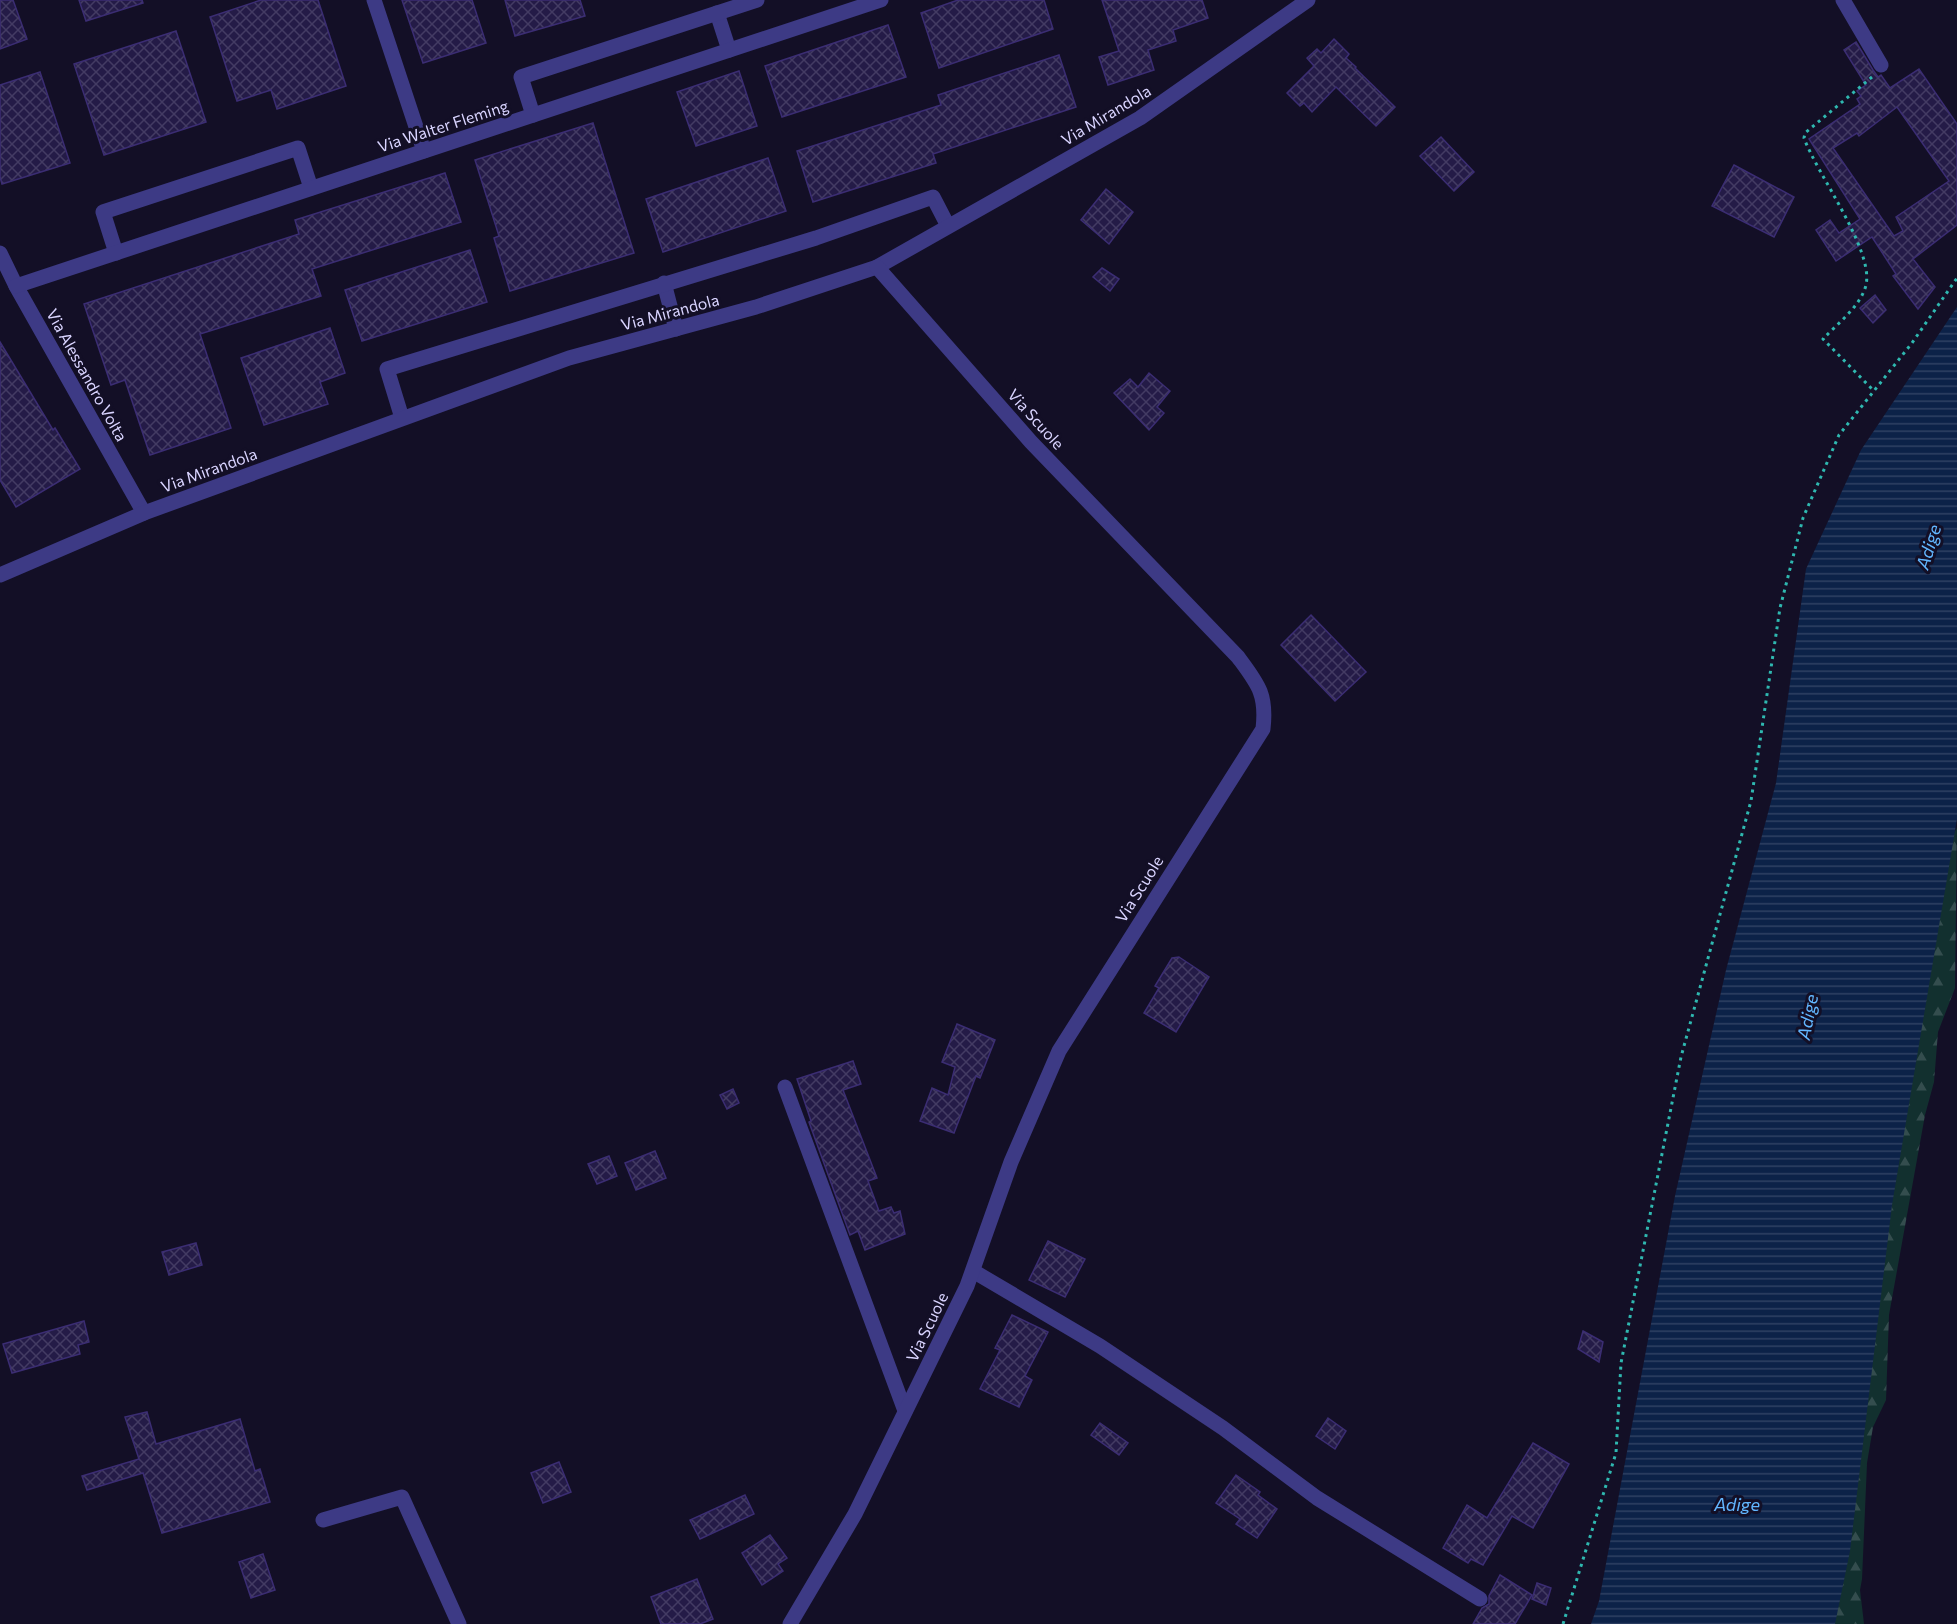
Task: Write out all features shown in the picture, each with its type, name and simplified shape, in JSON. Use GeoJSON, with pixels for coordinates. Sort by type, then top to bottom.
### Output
{"type":"FeatureCollection","features":[{"type":"Feature","properties":{"kind":"street"},"geometry":{"type":"LineString","coordinates":[[374,0],[424,151]]}},
{"type":"Feature","properties":{"kind":"street"},"geometry":{"type":"LineString","coordinates":[[533,115],[521,78],[757,0]]}},
{"type":"Feature","properties":{"kind":"street","name":"Via Walter Fleming"},"geometry":{"type":"LineString","coordinates":[[16,286],[881,0]]}},
{"type":"Feature","properties":{"kind":"street","name":"Via Mirandola"},"geometry":{"type":"LineString","coordinates":[[0,575],[144,513],[569,358],[756,307],[877,267],[1140,118],[1308,0]]}},
{"type":"Feature","properties":{"kind":"street"},"geometry":{"type":"LineString","coordinates":[[1843,0],[1881,65]]}},
{"type":"Feature","properties":{"kind":"street"},"geometry":{"type":"LineString","coordinates":[[717,13],[729,50]]}},
{"type":"Feature","properties":{"kind":"street"},"geometry":{"type":"LineString","coordinates":[[116,253],[103,212],[298,148],[311,188]]}},
{"type":"Feature","properties":{"kind":"street"},"geometry":{"type":"LineString","coordinates":[[402,418],[387,369],[816,238],[933,197],[948,226]]}},
{"type":"Feature","properties":{"kind":"street","name":"Via Alessandro Volta"},"geometry":{"type":"LineString","coordinates":[[0,253],[16,286],[144,513]]}},
{"type":"Feature","properties":{"kind":"street","name":"Via Scuole"},"geometry":{"type":"LineString","coordinates":[[790,1624],[855,1514],[968,1286],[1011,1162],[1059,1052],[1263,729],[1266,708],[1256,681],[1238,657],[1031,442],[877,267]]}},
{"type":"Feature","properties":{"kind":"street"},"geometry":{"type":"LineString","coordinates":[[664,283],[676,329]]}},
{"type":"Feature","properties":{"kind":"street"},"geometry":{"type":"LineString","coordinates":[[785,1087],[905,1411]]}},
{"type":"Feature","properties":{"kind":"street"},"geometry":{"type":"LineString","coordinates":[[973,1271],[1100,1346],[1223,1428],[1317,1498],[1480,1599]]}},
{"type":"Feature","properties":{"kind":"street"},"geometry":{"type":"LineString","coordinates":[[323,1520],[402,1497],[459,1624]]}},
{"type":"Feature","properties":{"kind":"path"},"geometry":{"type":"LineString","coordinates":[[1874,391],[1823,339],[1859,301],[1866,286],[1867,271],[1857,240],[1804,138],[1805,133],[1880,70],[1881,65]]}},
{"type":"Feature","properties":{"kind":"path"},"geometry":{"type":"LineString","coordinates":[[1563,1624],[1616,1454],[1623,1351],[1681,1057],[1751,801],[1780,608],[1803,518],[1839,435],[1912,343],[1957,278]]}},
{"type":"Feature","properties":{"kind":"green space"},"geometry":{"type":"Polygon","coordinates":[[[1957,827],[1955,988],[1938,1032],[1934,1082],[1925,1115],[1889,1315],[1886,1400],[1873,1427],[1867,1463],[1860,1590],[1864,1624],[1809,1624],[1947,849],[1957,827]]]}},
{"type":"Feature","properties":{"kind":"water","name":"Adige"},"geometry":{"type":"Polygon","coordinates":[[[1957,307],[1957,819],[1892,1205],[1850,1551],[1835,1624],[1591,1624],[1599,1601],[1675,1196],[1726,970],[1776,783],[1806,569],[1861,450],[1957,307]]]}},
{"type":"Feature","properties":{"kind":"building"},"geometry":{"type":"Polygon","coordinates":[[[0,0],[13,0],[27,39],[0,49],[0,0]]]}},
{"type":"Feature","properties":{"kind":"building"},"geometry":{"type":"Polygon","coordinates":[[[79,0],[142,0],[143,3],[86,21],[79,0]]]}},
{"type":"Feature","properties":{"kind":"building"},"geometry":{"type":"Polygon","coordinates":[[[261,0],[318,0],[346,86],[277,109],[271,90],[237,101],[210,17],[261,0]]]}},
{"type":"Feature","properties":{"kind":"building"},"geometry":{"type":"Polygon","coordinates":[[[402,0],[472,0],[486,43],[423,63],[402,0]]]}},
{"type":"Feature","properties":{"kind":"building"},"geometry":{"type":"Polygon","coordinates":[[[505,0],[580,0],[585,16],[515,36],[505,0]]]}},
{"type":"Feature","properties":{"kind":"building"},"geometry":{"type":"Polygon","coordinates":[[[958,0],[1044,0],[1053,29],[939,68],[921,13],[958,0]]]}},
{"type":"Feature","properties":{"kind":"building"},"geometry":{"type":"Polygon","coordinates":[[[1102,0],[1202,0],[1208,18],[1173,30],[1176,41],[1148,50],[1154,70],[1108,85],[1099,57],[1119,51],[1102,0]]]}},
{"type":"Feature","properties":{"kind":"building"},"geometry":{"type":"Polygon","coordinates":[[[888,25],[906,77],[782,117],[765,66],[888,25]]]}},
{"type":"Feature","properties":{"kind":"building"},"geometry":{"type":"Polygon","coordinates":[[[176,31],[206,122],[104,155],[74,64],[176,31]]]}},
{"type":"Feature","properties":{"kind":"building"},"geometry":{"type":"Polygon","coordinates":[[[1334,39],[1349,54],[1346,58],[1395,107],[1376,126],[1336,87],[1312,112],[1304,103],[1300,106],[1287,93],[1314,66],[1307,58],[1317,49],[1321,53],[1334,39]]]}},
{"type":"Feature","properties":{"kind":"building"},"geometry":{"type":"Polygon","coordinates":[[[1856,42],[1878,77],[1881,75],[1890,88],[1919,69],[1957,124],[1957,225],[1913,259],[1935,287],[1918,309],[1893,276],[1896,274],[1872,237],[1836,261],[1816,230],[1830,220],[1839,233],[1860,219],[1809,139],[1860,104],[1857,99],[1861,96],[1857,91],[1866,85],[1844,50],[1856,42]],[[1897,107],[1859,136],[1857,133],[1833,148],[1894,236],[1903,231],[1896,217],[1949,181],[1897,107]]]}},
{"type":"Feature","properties":{"kind":"building"},"geometry":{"type":"Polygon","coordinates":[[[1059,55],[1076,107],[933,154],[936,163],[813,202],[797,151],[941,105],[938,95],[1059,55]]]}},
{"type":"Feature","properties":{"kind":"building"},"geometry":{"type":"Polygon","coordinates":[[[739,71],[757,126],[696,146],[677,92],[739,71]]]}},
{"type":"Feature","properties":{"kind":"building"},"geometry":{"type":"Polygon","coordinates":[[[40,72],[70,163],[2,184],[0,177],[0,85],[40,72]]]}},
{"type":"Feature","properties":{"kind":"building"},"geometry":{"type":"Polygon","coordinates":[[[593,123],[634,253],[510,291],[494,238],[499,236],[475,160],[593,123]]]}},
{"type":"Feature","properties":{"kind":"building"},"geometry":{"type":"Polygon","coordinates":[[[1441,137],[1474,172],[1454,191],[1420,156],[1441,137]]]}},
{"type":"Feature","properties":{"kind":"building"},"geometry":{"type":"Polygon","coordinates":[[[768,158],[786,211],[663,252],[646,199],[768,158]]]}},
{"type":"Feature","properties":{"kind":"building"},"geometry":{"type":"Polygon","coordinates":[[[1734,165],[1794,197],[1774,237],[1712,206],[1734,165]]]}},
{"type":"Feature","properties":{"kind":"building"},"geometry":{"type":"Polygon","coordinates":[[[445,173],[461,222],[312,269],[321,296],[200,334],[231,428],[150,455],[125,380],[111,385],[84,304],[299,234],[295,220],[445,173]]]}},
{"type":"Feature","properties":{"kind":"building"},"geometry":{"type":"Polygon","coordinates":[[[1106,189],[1133,212],[1109,244],[1081,220],[1106,189]]]}},
{"type":"Feature","properties":{"kind":"building"},"geometry":{"type":"Polygon","coordinates":[[[470,250],[487,302],[362,341],[345,290],[470,250]]]}},
{"type":"Feature","properties":{"kind":"building"},"geometry":{"type":"Polygon","coordinates":[[[1102,268],[1119,279],[1110,291],[1093,277],[1102,268]]]}},
{"type":"Feature","properties":{"kind":"building"},"geometry":{"type":"Polygon","coordinates":[[[1875,295],[1886,310],[1873,323],[1860,308],[1875,295]]]}},
{"type":"Feature","properties":{"kind":"building"},"geometry":{"type":"Polygon","coordinates":[[[330,328],[345,373],[320,382],[328,404],[264,425],[241,358],[330,328]]]}},
{"type":"Feature","properties":{"kind":"building"},"geometry":{"type":"Polygon","coordinates":[[[0,342],[53,430],[55,428],[80,469],[16,507],[0,480],[0,342]]]}},
{"type":"Feature","properties":{"kind":"building"},"geometry":{"type":"Polygon","coordinates":[[[1149,373],[1170,391],[1157,407],[1164,413],[1149,430],[1114,393],[1130,379],[1138,387],[1149,373]]]}},
{"type":"Feature","properties":{"kind":"building"},"geometry":{"type":"Polygon","coordinates":[[[1311,615],[1366,672],[1335,701],[1281,645],[1311,615]]]}},
{"type":"Feature","properties":{"kind":"building"},"geometry":{"type":"Polygon","coordinates":[[[1179,957],[1209,977],[1176,1032],[1144,1013],[1159,988],[1155,986],[1172,958],[1179,957]]]}},
{"type":"Feature","properties":{"kind":"building"},"geometry":{"type":"Polygon","coordinates":[[[957,1024],[995,1040],[980,1078],[976,1076],[954,1133],[920,1121],[932,1088],[948,1095],[955,1067],[942,1062],[957,1024]]]}},
{"type":"Feature","properties":{"kind":"building"},"geometry":{"type":"Polygon","coordinates":[[[853,1061],[861,1084],[843,1090],[877,1178],[868,1181],[879,1211],[891,1207],[894,1213],[900,1211],[905,1234],[865,1250],[858,1231],[850,1235],[809,1122],[811,1121],[797,1079],[853,1061]]]}},
{"type":"Feature","properties":{"kind":"building"},"geometry":{"type":"Polygon","coordinates":[[[733,1089],[739,1103],[727,1109],[720,1095],[733,1089]]]}},
{"type":"Feature","properties":{"kind":"building"},"geometry":{"type":"Polygon","coordinates":[[[655,1151],[666,1178],[636,1190],[625,1163],[655,1151]]]}},
{"type":"Feature","properties":{"kind":"building"},"geometry":{"type":"Polygon","coordinates":[[[609,1156],[617,1176],[597,1184],[588,1164],[609,1156]]]}},
{"type":"Feature","properties":{"kind":"building"},"geometry":{"type":"Polygon","coordinates":[[[1048,1241],[1085,1259],[1065,1297],[1029,1280],[1048,1241]]]}},
{"type":"Feature","properties":{"kind":"building"},"geometry":{"type":"Polygon","coordinates":[[[196,1243],[202,1265],[169,1275],[162,1252],[196,1243]]]}},
{"type":"Feature","properties":{"kind":"building"},"geometry":{"type":"Polygon","coordinates":[[[1012,1315],[1048,1332],[1025,1376],[1032,1380],[1019,1407],[980,1389],[1000,1350],[995,1348],[1012,1315]]]}},
{"type":"Feature","properties":{"kind":"building"},"geometry":{"type":"Polygon","coordinates":[[[84,1321],[89,1342],[78,1345],[80,1354],[12,1373],[3,1344],[84,1321]]]}},
{"type":"Feature","properties":{"kind":"building"},"geometry":{"type":"Polygon","coordinates":[[[1583,1331],[1603,1342],[1599,1362],[1578,1349],[1583,1331]]]}},
{"type":"Feature","properties":{"kind":"building"},"geometry":{"type":"Polygon","coordinates":[[[147,1412],[156,1444],[240,1419],[255,1471],[260,1469],[270,1502],[162,1533],[143,1473],[87,1490],[82,1476],[139,1459],[125,1417],[147,1412]]]}},
{"type":"Feature","properties":{"kind":"building"},"geometry":{"type":"Polygon","coordinates":[[[1328,1418],[1346,1431],[1335,1449],[1316,1436],[1328,1418]]]}},
{"type":"Feature","properties":{"kind":"building"},"geometry":{"type":"Polygon","coordinates":[[[1100,1423],[1128,1443],[1119,1455],[1091,1435],[1100,1423]]]}},
{"type":"Feature","properties":{"kind":"building"},"geometry":{"type":"Polygon","coordinates":[[[1533,1443],[1569,1464],[1533,1528],[1512,1516],[1483,1565],[1471,1559],[1468,1563],[1443,1548],[1467,1505],[1487,1518],[1533,1443]]]}},
{"type":"Feature","properties":{"kind":"building"},"geometry":{"type":"Polygon","coordinates":[[[559,1462],[571,1492],[543,1503],[531,1473],[559,1462]]]}},
{"type":"Feature","properties":{"kind":"building"},"geometry":{"type":"Polygon","coordinates":[[[1236,1475],[1260,1492],[1258,1495],[1277,1509],[1257,1538],[1236,1524],[1240,1519],[1216,1503],[1236,1475]]]}},
{"type":"Feature","properties":{"kind":"building"},"geometry":{"type":"Polygon","coordinates":[[[745,1495],[754,1514],[700,1539],[690,1520],[745,1495]]]}},
{"type":"Feature","properties":{"kind":"building"},"geometry":{"type":"Polygon","coordinates":[[[770,1535],[787,1558],[778,1564],[783,1571],[762,1585],[742,1553],[770,1535]]]}},
{"type":"Feature","properties":{"kind":"building"},"geometry":{"type":"Polygon","coordinates":[[[263,1554],[275,1590],[251,1598],[239,1562],[263,1554]]]}},
{"type":"Feature","properties":{"kind":"building"},"geometry":{"type":"Polygon","coordinates":[[[1500,1575],[1532,1595],[1515,1624],[1473,1624],[1482,1608],[1489,1604],[1489,1596],[1500,1575]]]}},
{"type":"Feature","properties":{"kind":"building"},"geometry":{"type":"Polygon","coordinates":[[[697,1579],[713,1619],[700,1624],[661,1624],[651,1597],[697,1579]]]}},
{"type":"Feature","properties":{"kind":"building"},"geometry":{"type":"Polygon","coordinates":[[[1537,1583],[1551,1588],[1546,1605],[1532,1599],[1537,1583]]]}}]}
